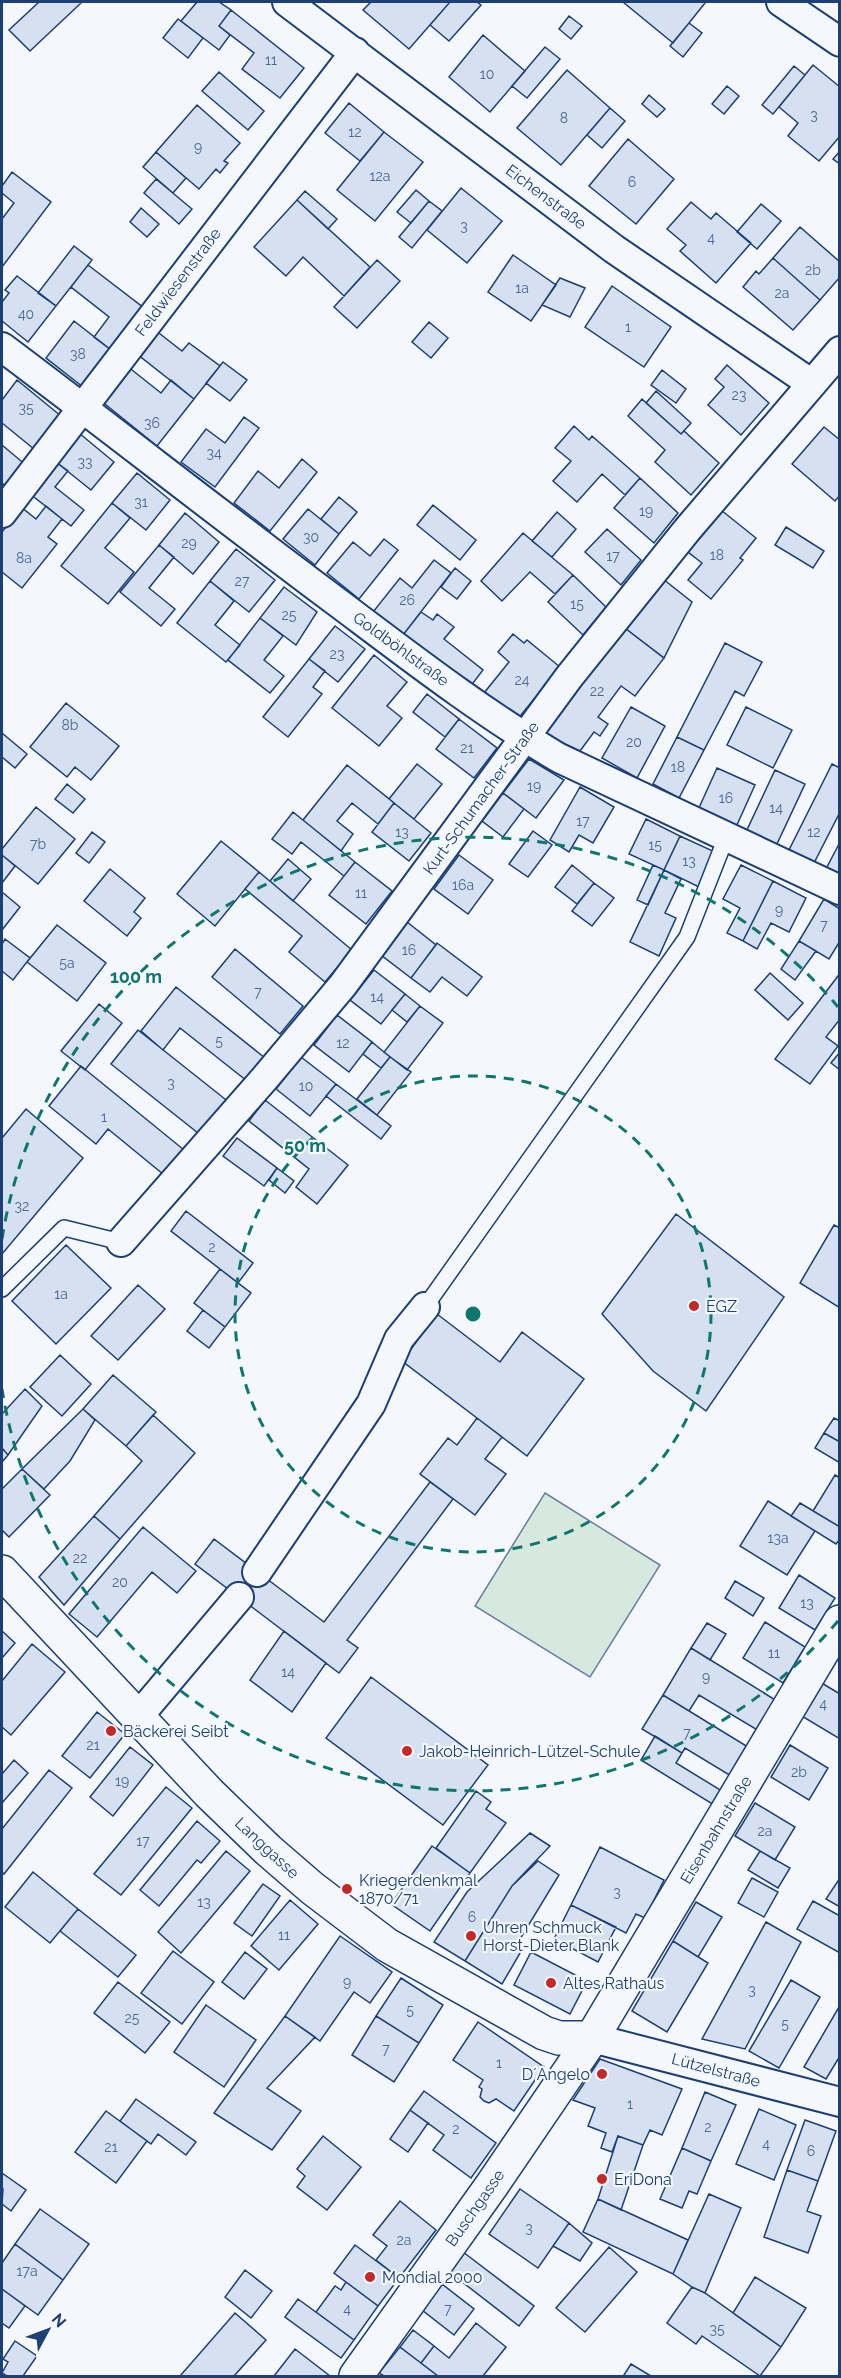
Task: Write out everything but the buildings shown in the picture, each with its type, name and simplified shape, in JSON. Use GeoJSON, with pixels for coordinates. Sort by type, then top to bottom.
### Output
{"type":"FeatureCollection","features":[{"type":"Feature","properties":{"kind":"main road","name":"Langgasse"},"geometry":{"type":"LineString","coordinates":[[2,1572],[137,1718],[268,1850],[312,1888],[387,1945],[544,2033],[559,2038],[592,2038]]}},
{"type":"Feature","properties":{"kind":"main road","name":"Eisenbahnstraße"},"geometry":{"type":"LineString","coordinates":[[592,2038],[840,1622]]}},
{"type":"Feature","properties":{"kind":"main road","name":"Buschgasse"},"geometry":{"type":"LineString","coordinates":[[356,2376],[492,2185],[592,2038]]}},
{"type":"Feature","properties":{"kind":"street","name":"Eichenstraße"},"geometry":{"type":"LineString","coordinates":[[287,2],[614,249],[812,384]]}},
{"type":"Feature","properties":{"kind":"street"},"geometry":{"type":"LineString","coordinates":[[781,2],[840,42]]}},
{"type":"Feature","properties":{"kind":"street","name":"Feldwiesenstraße"},"geometry":{"type":"LineString","coordinates":[[2,513],[355,52]]}},
{"type":"Feature","properties":{"kind":"street","name":"Goldböhlstraße"},"geometry":{"type":"LineString","coordinates":[[2,347],[409,656],[525,738],[559,758],[840,890]]}},
{"type":"Feature","properties":{"kind":"street","name":"Kurt-Schumacher-Straße"},"geometry":{"type":"LineString","coordinates":[[121,1242],[343,985],[569,677],[687,530],[840,351]]}},
{"type":"Feature","properties":{"kind":"street"},"geometry":{"type":"LineString","coordinates":[[258,1572],[371,1404],[399,1339],[425,1307]]}},
{"type":"Feature","properties":{"kind":"street"},"geometry":{"type":"LineString","coordinates":[[137,1718],[239,1597]]}},
{"type":"Feature","properties":{"kind":"street","name":"Lützelstraße"},"geometry":{"type":"LineString","coordinates":[[592,2038],[840,2102]]}},
{"type":"Feature","properties":{"kind":"lane"},"geometry":{"type":"LineString","coordinates":[[425,1307],[687,938],[727,835]]}},
{"type":"Feature","properties":{"kind":"lane"},"geometry":{"type":"LineString","coordinates":[[2,1289],[64,1228],[121,1242]]}},
{"type":"Feature","properties":{"kind":"shaded area"},"geometry":{"type":"Polygon","coordinates":[[[545,1493],[660,1565],[590,1677],[475,1606],[545,1493]]]}},
{"type":"Feature","properties":{"kind":"place","name":"EGZ"},"geometry":{"type":"Point","coordinates":[694,1306]}},
{"type":"Feature","properties":{"kind":"place","name":"Bäckerei Seibt"},"geometry":{"type":"Point","coordinates":[111,1731]}},
{"type":"Feature","properties":{"kind":"place","name":"Jakob-Heinrich-Lützel-Schule"},"geometry":{"type":"Point","coordinates":[407,1751]}},
{"type":"Feature","properties":{"kind":"place","name":"Kriegerdenkmal 1870/71"},"geometry":{"type":"Point","coordinates":[347,1889]}},
{"type":"Feature","properties":{"kind":"place","name":"Uhren Schmuck Horst-Dieter Blank"},"geometry":{"type":"Point","coordinates":[471,1936]}},
{"type":"Feature","properties":{"kind":"place","name":"Altes Rathaus"},"geometry":{"type":"Point","coordinates":[551,1983]}},
{"type":"Feature","properties":{"kind":"place","name":"D´Angelo"},"geometry":{"type":"Point","coordinates":[602,2074]}},
{"type":"Feature","properties":{"kind":"place","name":"EriDona"},"geometry":{"type":"Point","coordinates":[602,2179]}},
{"type":"Feature","properties":{"kind":"place","name":"Mondial 2000"},"geometry":{"type":"Point","coordinates":[370,2277]}}]}
